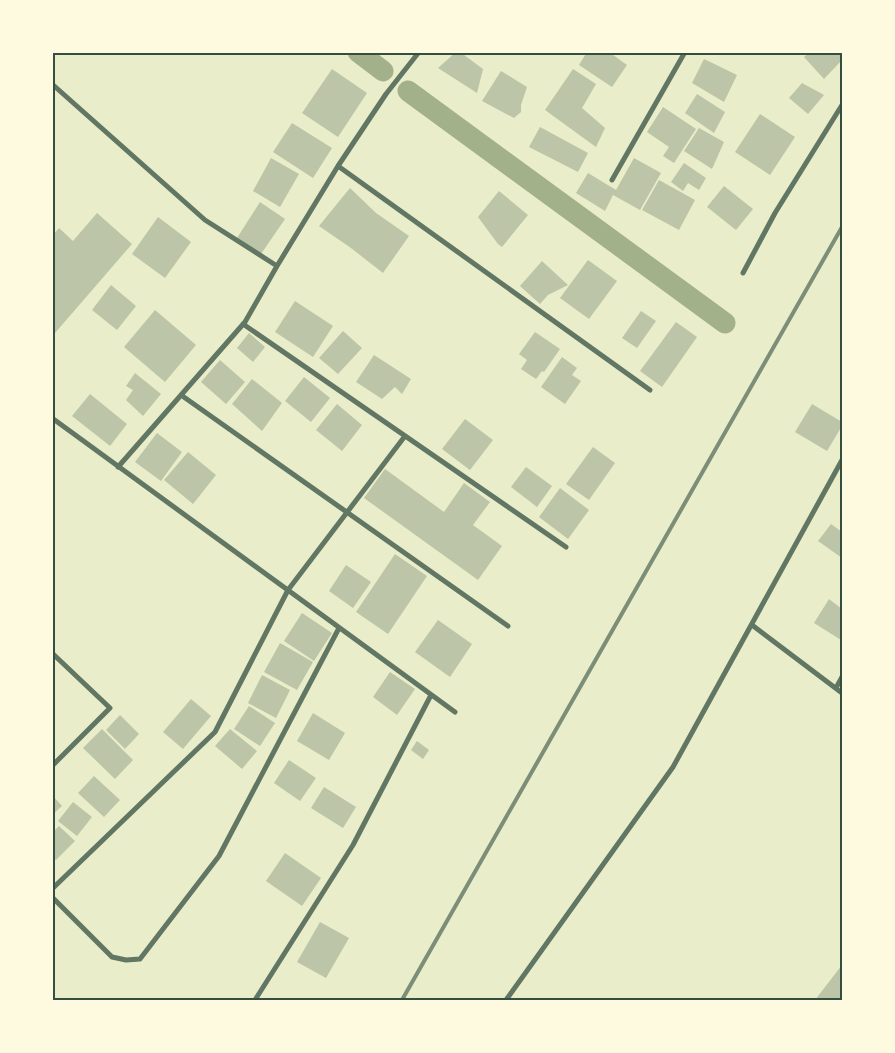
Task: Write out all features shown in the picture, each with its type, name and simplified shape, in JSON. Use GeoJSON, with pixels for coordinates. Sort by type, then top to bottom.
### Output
{"type":"FeatureCollection","features":[{"type":"Feature","properties":{"kind":"street"},"geometry":{"type":"LineString","coordinates":[[118,467],[243,324],[338,166],[386,94],[419,52]]}},
{"type":"Feature","properties":{"kind":"street"},"geometry":{"type":"LineString","coordinates":[[612,180],[685,52]]}},
{"type":"Feature","properties":{"kind":"street"},"geometry":{"type":"LineString","coordinates":[[52,84],[205,220],[277,266]]}},
{"type":"Feature","properties":{"kind":"street"},"geometry":{"type":"LineString","coordinates":[[743,273],[775,213],[842,105]]}},
{"type":"Feature","properties":{"kind":"street"},"geometry":{"type":"LineString","coordinates":[[338,166],[650,390]]}},
{"type":"Feature","properties":{"kind":"street"},"geometry":{"type":"LineString","coordinates":[[243,324],[566,547]]}},
{"type":"Feature","properties":{"kind":"street"},"geometry":{"type":"LineString","coordinates":[[181,395],[508,626]]}},
{"type":"Feature","properties":{"kind":"street"},"geometry":{"type":"LineString","coordinates":[[52,418],[455,712]]}},
{"type":"Feature","properties":{"kind":"street"},"geometry":{"type":"LineString","coordinates":[[52,889],[214,732],[288,590],[405,436]]}},
{"type":"Feature","properties":{"kind":"street"},"geometry":{"type":"LineString","coordinates":[[506,1000],[673,767],[842,460]]}},
{"type":"Feature","properties":{"kind":"street"},"geometry":{"type":"LineString","coordinates":[[752,625],[842,694]]}},
{"type":"Feature","properties":{"kind":"street"},"geometry":{"type":"LineString","coordinates":[[52,897],[112,957],[126,960],[140,959],[219,856],[339,628]]}},
{"type":"Feature","properties":{"kind":"street"},"geometry":{"type":"LineString","coordinates":[[52,653],[110,708],[52,766]]}},
{"type":"Feature","properties":{"kind":"street"},"geometry":{"type":"LineString","coordinates":[[836,688],[842,677]]}},
{"type":"Feature","properties":{"kind":"street"},"geometry":{"type":"LineString","coordinates":[[255,1000],[353,845],[431,694]]}},
{"type":"Feature","properties":{"kind":"building"},"geometry":{"type":"Polygon","coordinates":[[[456,52],[460,52],[483,69],[477,93],[438,68],[456,52]]]}},
{"type":"Feature","properties":{"kind":"building"},"geometry":{"type":"Polygon","coordinates":[[[587,52],[609,52],[627,65],[612,87],[579,65],[587,52]]]}},
{"type":"Feature","properties":{"kind":"building"},"geometry":{"type":"Polygon","coordinates":[[[810,52],[838,52],[842,60],[824,79],[804,57],[810,52]]]}},
{"type":"Feature","properties":{"kind":"building"},"geometry":{"type":"Polygon","coordinates":[[[704,59],[737,75],[724,102],[692,83],[704,59]]]}},
{"type":"Feature","properties":{"kind":"building"},"geometry":{"type":"Polygon","coordinates":[[[332,69],[367,93],[338,137],[302,113],[332,69]]]}},
{"type":"Feature","properties":{"kind":"building"},"geometry":{"type":"Polygon","coordinates":[[[573,69],[596,84],[582,108],[605,128],[596,147],[545,110],[573,69]]]}},
{"type":"Feature","properties":{"kind":"building"},"geometry":{"type":"Polygon","coordinates":[[[501,71],[527,87],[521,105],[521,112],[514,118],[482,101],[501,71]]]}},
{"type":"Feature","properties":{"kind":"building"},"geometry":{"type":"Polygon","coordinates":[[[802,83],[824,95],[808,114],[789,98],[802,83]]]}},
{"type":"Feature","properties":{"kind":"building"},"geometry":{"type":"Polygon","coordinates":[[[697,94],[725,112],[714,133],[685,113],[697,94]]]}},
{"type":"Feature","properties":{"kind":"building"},"geometry":{"type":"Polygon","coordinates":[[[663,107],[696,129],[674,163],[663,156],[669,147],[647,132],[663,107]]]}},
{"type":"Feature","properties":{"kind":"building"},"geometry":{"type":"Polygon","coordinates":[[[760,114],[795,137],[770,175],[735,152],[760,114]]]}},
{"type":"Feature","properties":{"kind":"building"},"geometry":{"type":"Polygon","coordinates":[[[292,123],[332,148],[313,178],[273,152],[292,123]]]}},
{"type":"Feature","properties":{"kind":"building"},"geometry":{"type":"Polygon","coordinates":[[[540,127],[588,153],[578,172],[529,147],[540,127]]]}},
{"type":"Feature","properties":{"kind":"building"},"geometry":{"type":"Polygon","coordinates":[[[699,128],[724,142],[712,169],[684,151],[699,128]]]}},
{"type":"Feature","properties":{"kind":"building"},"geometry":{"type":"Polygon","coordinates":[[[271,158],[299,174],[280,207],[253,191],[271,158]]]}},
{"type":"Feature","properties":{"kind":"building"},"geometry":{"type":"Polygon","coordinates":[[[634,158],[661,173],[640,210],[613,195],[605,211],[576,193],[588,173],[616,190],[634,158]]]}},
{"type":"Feature","properties":{"kind":"building"},"geometry":{"type":"Polygon","coordinates":[[[684,163],[706,178],[699,190],[688,183],[683,191],[671,182],[684,163]]]}},
{"type":"Feature","properties":{"kind":"building"},"geometry":{"type":"Polygon","coordinates":[[[659,180],[695,200],[679,230],[642,210],[659,180]]]}},
{"type":"Feature","properties":{"kind":"building"},"geometry":{"type":"Polygon","coordinates":[[[724,186],[753,209],[736,230],[707,207],[724,186]]]}},
{"type":"Feature","properties":{"kind":"building"},"geometry":{"type":"Polygon","coordinates":[[[350,188],[376,213],[409,236],[383,273],[319,226],[350,188]]]}},
{"type":"Feature","properties":{"kind":"building"},"geometry":{"type":"Polygon","coordinates":[[[499,191],[528,215],[502,247],[478,217],[499,191]]]}},
{"type":"Feature","properties":{"kind":"building"},"geometry":{"type":"Polygon","coordinates":[[[260,202],[285,219],[261,254],[237,238],[260,202]]]}},
{"type":"Feature","properties":{"kind":"building"},"geometry":{"type":"Polygon","coordinates":[[[97,213],[132,244],[55,333],[52,331],[52,236],[59,228],[73,241],[97,213]]]}},
{"type":"Feature","properties":{"kind":"building"},"geometry":{"type":"Polygon","coordinates":[[[158,217],[191,242],[165,278],[132,254],[158,217]]]}},
{"type":"Feature","properties":{"kind":"building"},"geometry":{"type":"Polygon","coordinates":[[[588,260],[617,281],[589,319],[560,298],[588,260]]]}},
{"type":"Feature","properties":{"kind":"building"},"geometry":{"type":"Polygon","coordinates":[[[542,261],[568,285],[548,295],[540,304],[520,286],[542,261]]]}},
{"type":"Feature","properties":{"kind":"building"},"geometry":{"type":"Polygon","coordinates":[[[111,285],[136,306],[117,330],[92,310],[111,285]]]}},
{"type":"Feature","properties":{"kind":"building"},"geometry":{"type":"Polygon","coordinates":[[[295,301],[333,326],[313,357],[275,332],[295,301]]]}},
{"type":"Feature","properties":{"kind":"building"},"geometry":{"type":"Polygon","coordinates":[[[155,310],[196,345],[165,382],[124,347],[155,310]]]}},
{"type":"Feature","properties":{"kind":"building"},"geometry":{"type":"Polygon","coordinates":[[[641,311],[656,321],[637,348],[622,338],[641,311]]]}},
{"type":"Feature","properties":{"kind":"building"},"geometry":{"type":"Polygon","coordinates":[[[676,322],[697,337],[662,387],[640,371],[676,322]]]}},
{"type":"Feature","properties":{"kind":"building"},"geometry":{"type":"Polygon","coordinates":[[[343,331],[362,348],[338,374],[319,358],[343,331]]]}},
{"type":"Feature","properties":{"kind":"building"},"geometry":{"type":"Polygon","coordinates":[[[535,332],[560,349],[544,372],[542,371],[536,379],[521,369],[527,360],[519,354],[535,332]]]}},
{"type":"Feature","properties":{"kind":"building"},"geometry":{"type":"Polygon","coordinates":[[[249,333],[265,347],[253,362],[237,348],[249,333]]]}},
{"type":"Feature","properties":{"kind":"building"},"geometry":{"type":"Polygon","coordinates":[[[374,355],[411,379],[402,394],[395,387],[382,399],[356,382],[374,355]]]}},
{"type":"Feature","properties":{"kind":"building"},"geometry":{"type":"Polygon","coordinates":[[[562,357],[577,368],[572,375],[581,381],[565,404],[541,387],[562,357]]]}},
{"type":"Feature","properties":{"kind":"building"},"geometry":{"type":"Polygon","coordinates":[[[220,360],[245,382],[226,404],[201,382],[220,360]]]}},
{"type":"Feature","properties":{"kind":"building"},"geometry":{"type":"Polygon","coordinates":[[[135,373],[161,394],[143,416],[126,400],[133,390],[126,386],[135,373]]]}},
{"type":"Feature","properties":{"kind":"building"},"geometry":{"type":"Polygon","coordinates":[[[304,377],[330,398],[311,422],[285,401],[304,377]]]}},
{"type":"Feature","properties":{"kind":"building"},"geometry":{"type":"Polygon","coordinates":[[[252,379],[282,403],[262,431],[232,404],[252,379]]]}},
{"type":"Feature","properties":{"kind":"building"},"geometry":{"type":"Polygon","coordinates":[[[90,394],[127,424],[110,446],[72,416],[90,394]]]}},
{"type":"Feature","properties":{"kind":"building"},"geometry":{"type":"Polygon","coordinates":[[[337,404],[362,425],[342,451],[316,430],[337,404]]]}},
{"type":"Feature","properties":{"kind":"building"},"geometry":{"type":"Polygon","coordinates":[[[812,404],[842,422],[842,426],[827,451],[795,432],[812,404]]]}},
{"type":"Feature","properties":{"kind":"building"},"geometry":{"type":"Polygon","coordinates":[[[465,419],[493,440],[470,470],[442,449],[465,419]]]}},
{"type":"Feature","properties":{"kind":"building"},"geometry":{"type":"Polygon","coordinates":[[[157,433],[182,452],[161,481],[135,462],[157,433]]]}},
{"type":"Feature","properties":{"kind":"building"},"geometry":{"type":"Polygon","coordinates":[[[593,447],[615,463],[589,500],[566,484],[593,447]]]}},
{"type":"Feature","properties":{"kind":"building"},"geometry":{"type":"Polygon","coordinates":[[[188,452],[216,475],[193,504],[164,480],[188,452]]]}},
{"type":"Feature","properties":{"kind":"building"},"geometry":{"type":"Polygon","coordinates":[[[526,467],[552,486],[537,507],[511,487],[526,467]]]}},
{"type":"Feature","properties":{"kind":"building"},"geometry":{"type":"Polygon","coordinates":[[[385,469],[444,512],[464,483],[490,502],[473,525],[502,546],[478,580],[364,498],[385,469]]]}},
{"type":"Feature","properties":{"kind":"building"},"geometry":{"type":"Polygon","coordinates":[[[560,488],[589,510],[568,539],[539,517],[560,488]]]}},
{"type":"Feature","properties":{"kind":"building"},"geometry":{"type":"Polygon","coordinates":[[[831,524],[842,532],[842,558],[818,541],[831,524]]]}},
{"type":"Feature","properties":{"kind":"building"},"geometry":{"type":"Polygon","coordinates":[[[395,554],[427,576],[388,634],[356,612],[395,554]]]}},
{"type":"Feature","properties":{"kind":"building"},"geometry":{"type":"Polygon","coordinates":[[[346,565],[371,582],[353,608],[329,591],[346,565]]]}},
{"type":"Feature","properties":{"kind":"building"},"geometry":{"type":"Polygon","coordinates":[[[829,599],[842,609],[841,640],[814,623],[829,599]]]}},
{"type":"Feature","properties":{"kind":"building"},"geometry":{"type":"Polygon","coordinates":[[[302,613],[332,633],[314,661],[284,641],[302,613]]]}},
{"type":"Feature","properties":{"kind":"building"},"geometry":{"type":"Polygon","coordinates":[[[438,620],[472,644],[450,677],[415,652],[438,620]]]}},
{"type":"Feature","properties":{"kind":"building"},"geometry":{"type":"Polygon","coordinates":[[[280,643],[313,662],[297,690],[264,672],[280,643]]]}},
{"type":"Feature","properties":{"kind":"building"},"geometry":{"type":"Polygon","coordinates":[[[390,672],[415,689],[397,715],[373,697],[390,672]]]}},
{"type":"Feature","properties":{"kind":"building"},"geometry":{"type":"Polygon","coordinates":[[[262,675],[290,690],[276,718],[248,703],[262,675]]]}},
{"type":"Feature","properties":{"kind":"building"},"geometry":{"type":"Polygon","coordinates":[[[191,699],[211,716],[183,749],[163,732],[191,699]]]}},
{"type":"Feature","properties":{"kind":"building"},"geometry":{"type":"Polygon","coordinates":[[[249,706],[275,723],[260,746],[234,729],[249,706]]]}},
{"type":"Feature","properties":{"kind":"building"},"geometry":{"type":"Polygon","coordinates":[[[313,713],[345,733],[329,760],[297,741],[313,713]]]}},
{"type":"Feature","properties":{"kind":"building"},"geometry":{"type":"Polygon","coordinates":[[[120,715],[139,734],[125,749],[106,730],[120,715]]]}},
{"type":"Feature","properties":{"kind":"building"},"geometry":{"type":"Polygon","coordinates":[[[102,729],[133,760],[115,779],[83,748],[102,729]]]}},
{"type":"Feature","properties":{"kind":"building"},"geometry":{"type":"Polygon","coordinates":[[[230,729],[257,751],[242,769],[215,746],[230,729]]]}},
{"type":"Feature","properties":{"kind":"building"},"geometry":{"type":"Polygon","coordinates":[[[417,741],[429,750],[423,759],[411,750],[417,741]]]}},
{"type":"Feature","properties":{"kind":"building"},"geometry":{"type":"Polygon","coordinates":[[[289,760],[316,778],[300,801],[274,783],[289,760]]]}},
{"type":"Feature","properties":{"kind":"building"},"geometry":{"type":"Polygon","coordinates":[[[94,776],[120,800],[104,817],[78,793],[94,776]]]}},
{"type":"Feature","properties":{"kind":"building"},"geometry":{"type":"Polygon","coordinates":[[[324,787],[356,807],[343,828],[311,808],[324,787]]]}},
{"type":"Feature","properties":{"kind":"building"},"geometry":{"type":"Polygon","coordinates":[[[52,795],[62,806],[52,815],[52,795]]]}},
{"type":"Feature","properties":{"kind":"building"},"geometry":{"type":"Polygon","coordinates":[[[73,802],[92,817],[77,836],[58,821],[73,802]]]}},
{"type":"Feature","properties":{"kind":"building"},"geometry":{"type":"Polygon","coordinates":[[[59,826],[75,841],[56,860],[52,857],[52,833],[59,826]]]}},
{"type":"Feature","properties":{"kind":"building"},"geometry":{"type":"Polygon","coordinates":[[[285,853],[321,878],[302,906],[266,881],[285,853]]]}},
{"type":"Feature","properties":{"kind":"building"},"geometry":{"type":"Polygon","coordinates":[[[320,922],[349,938],[326,978],[297,962],[320,922]]]}},
{"type":"Feature","properties":{"kind":"building"},"geometry":{"type":"Polygon","coordinates":[[[842,965],[842,1000],[815,1000],[842,965]]]}},
{"type":"Feature","properties":{"kind":"waterway"},"geometry":{"type":"LineString","coordinates":[[358,52],[383,71]]}},
{"type":"Feature","properties":{"kind":"waterway"},"geometry":{"type":"LineString","coordinates":[[408,91],[725,323]]}},
{"type":"Feature","properties":{"kind":"railway"},"geometry":{"type":"LineString","coordinates":[[402,1000],[842,227]]}}]}
